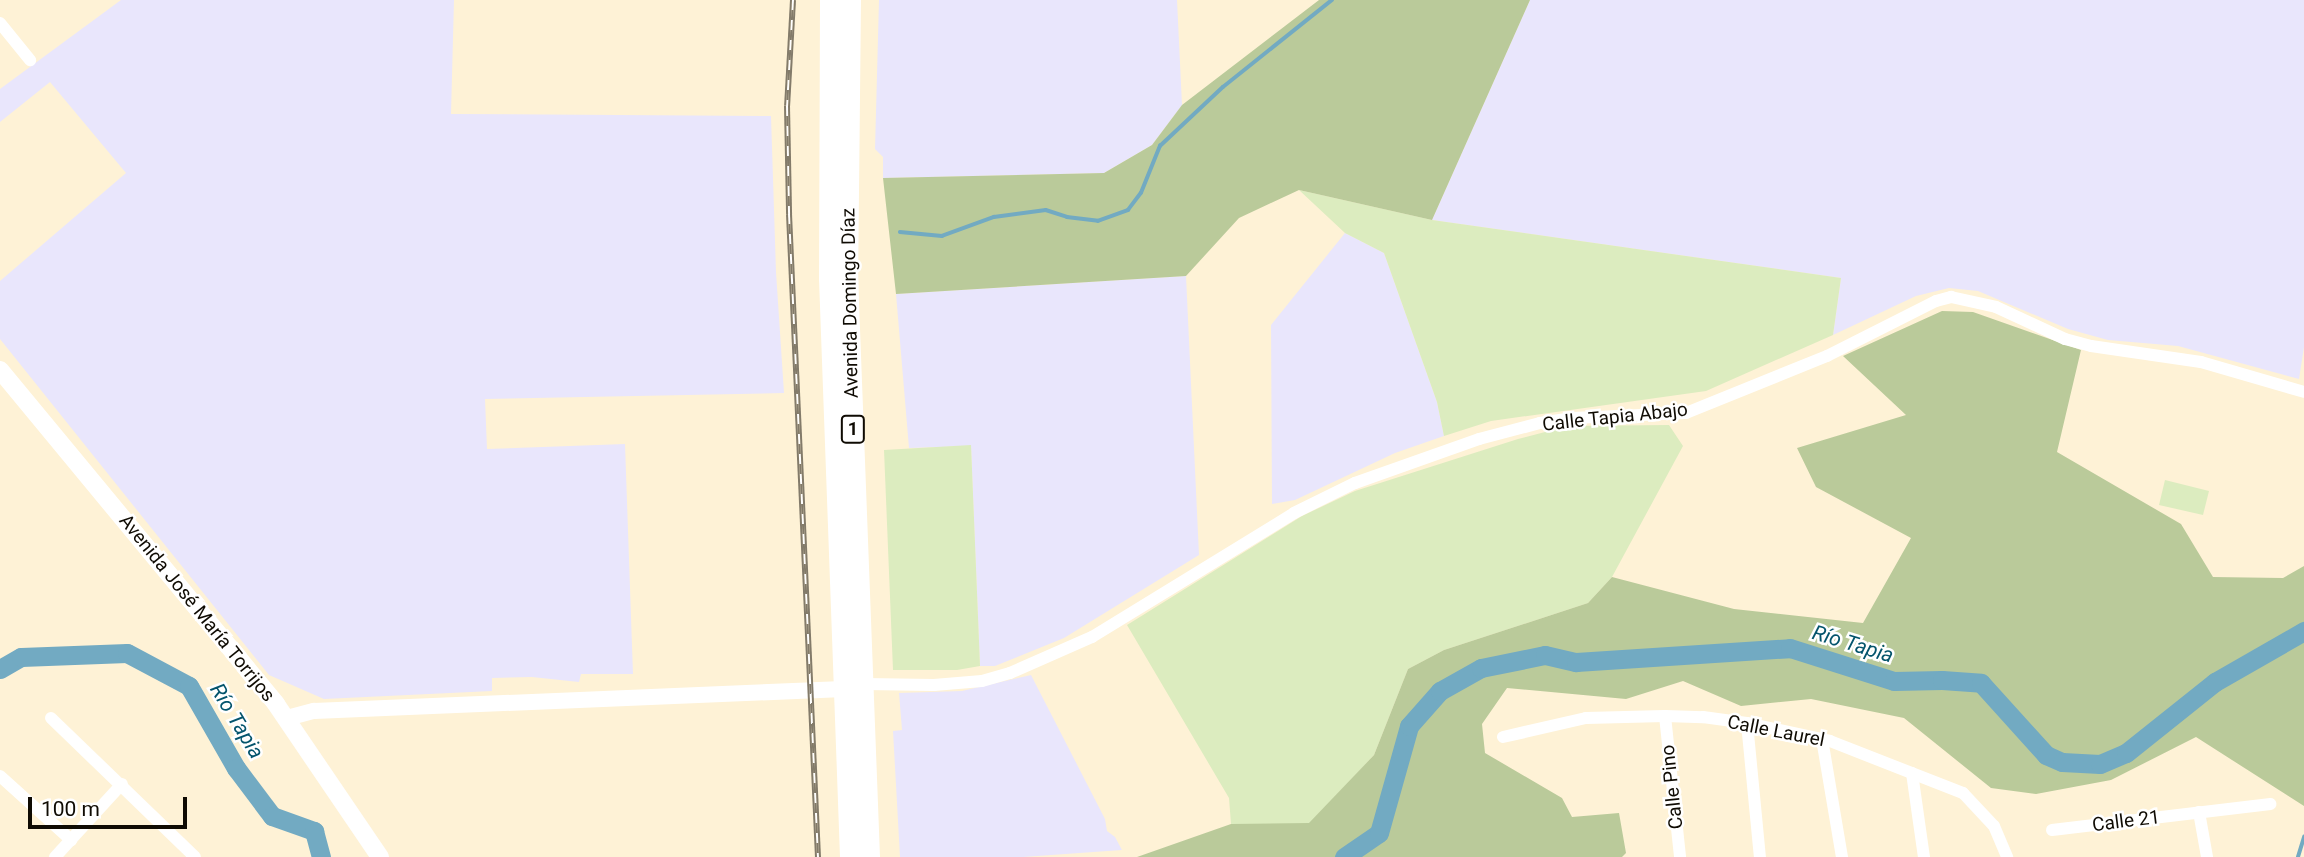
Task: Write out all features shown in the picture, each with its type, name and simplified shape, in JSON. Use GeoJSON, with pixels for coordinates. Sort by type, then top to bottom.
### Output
{"type":"FeatureCollection","features":[{"type":"Feature","properties":{"kind":"main road","name":"Avenida Domingo Díaz"},"geometry":{"type":"LineString","coordinates":[[830,0],[829,278],[854,686],[869,857]]}},
{"type":"Feature","properties":{"kind":"main road","name":"Avenida Domingo Díaz"},"geometry":{"type":"LineString","coordinates":[[850,0],[847,276],[854,686],[850,857]]}},
{"type":"Feature","properties":{"kind":"main road","name":"Avenida José María Torrijos"},"geometry":{"type":"LineString","coordinates":[[0,370],[287,718],[380,857]]}},
{"type":"Feature","properties":{"kind":"street"},"geometry":{"type":"LineString","coordinates":[[0,23],[30,60]]}},
{"type":"Feature","properties":{"kind":"street","name":"Calle Tapia Abajo"},"geometry":{"type":"LineString","coordinates":[[854,686],[934,685],[982,681],[1010,673],[1101,632],[1294,513],[1354,483],[1479,439],[1540,423],[1573,418],[1686,413],[1826,356],[1936,301],[1951,298],[1996,307],[2065,339],[2091,346],[2202,362],[2304,392]]}},
{"type":"Feature","properties":{"kind":"street"},"geometry":{"type":"LineString","coordinates":[[287,718],[314,710],[854,686]]}},
{"type":"Feature","properties":{"kind":"street","name":"Calle Laurel"},"geometry":{"type":"LineString","coordinates":[[1503,737],[1586,718],[1665,716],[1703,717],[1747,723],[1822,739],[1963,793],[1994,826],[2007,857]]}},
{"type":"Feature","properties":{"kind":"street","name":"Calle Pino"},"geometry":{"type":"LineString","coordinates":[[1665,716],[1679,857]]}},
{"type":"Feature","properties":{"kind":"street"},"geometry":{"type":"LineString","coordinates":[[51,718],[195,857]]}},
{"type":"Feature","properties":{"kind":"street"},"geometry":{"type":"LineString","coordinates":[[1747,723],[1760,857]]}},
{"type":"Feature","properties":{"kind":"street"},"geometry":{"type":"LineString","coordinates":[[1822,739],[1843,857]]}},
{"type":"Feature","properties":{"kind":"street"},"geometry":{"type":"LineString","coordinates":[[1912,773],[1924,857]]}},
{"type":"Feature","properties":{"kind":"street"},"geometry":{"type":"LineString","coordinates":[[0,776],[71,840]]}},
{"type":"Feature","properties":{"kind":"street"},"geometry":{"type":"LineString","coordinates":[[55,857],[122,784]]}},
{"type":"Feature","properties":{"kind":"street","name":"Calle 21"},"geometry":{"type":"LineString","coordinates":[[2052,830],[2270,804]]}},
{"type":"Feature","properties":{"kind":"street"},"geometry":{"type":"LineString","coordinates":[[2199,812],[2207,857]]}},
{"type":"Feature","properties":{"kind":"shaded area"},"geometry":{"type":"Polygon","coordinates":[[[121,0],[454,0],[451,114],[771,116],[776,272],[784,393],[485,399],[487,449],[625,444],[633,674],[581,674],[579,682],[532,677],[492,678],[492,691],[324,699],[269,675],[0,339],[0,281],[126,173],[50,82],[0,122],[0,89],[121,0]]]}},
{"type":"Feature","properties":{"kind":"shaded area"},"geometry":{"type":"Polygon","coordinates":[[[879,0],[1177,0],[1182,105],[1152,145],[1104,173],[883,178],[883,157],[875,149],[879,0]]]}},
{"type":"Feature","properties":{"kind":"shaded area"},"geometry":{"type":"Polygon","coordinates":[[[1530,0],[2304,0],[2304,347],[2299,379],[2178,346],[2108,340],[2068,329],[1978,291],[1949,288],[1916,296],[1833,335],[1841,278],[1432,220],[1530,0]]]}},
{"type":"Feature","properties":{"kind":"shaded area"},"geometry":{"type":"Polygon","coordinates":[[[1345,233],[1384,253],[1437,402],[1444,436],[1395,453],[1295,500],[1272,504],[1271,325],[1345,233]]]}},
{"type":"Feature","properties":{"kind":"shaded area"},"geometry":{"type":"Polygon","coordinates":[[[1186,276],[1199,555],[1064,638],[995,666],[980,666],[971,446],[909,448],[896,294],[1186,276]]]}},
{"type":"Feature","properties":{"kind":"shaded area"},"geometry":{"type":"Polygon","coordinates":[[[1031,675],[1105,819],[1107,831],[1115,837],[1122,850],[1023,857],[900,857],[893,731],[902,730],[899,693],[962,691],[1031,675]]]}},
{"type":"Feature","properties":{"kind":"green space"},"geometry":{"type":"Polygon","coordinates":[[[1319,0],[1530,0],[1432,220],[1299,190],[1239,218],[1186,276],[896,294],[883,178],[1104,173],[1152,145],[1182,105],[1319,0]]]}},
{"type":"Feature","properties":{"kind":"green space"},"geometry":{"type":"Polygon","coordinates":[[[1299,190],[1432,220],[1841,278],[1833,335],[1706,391],[1491,421],[1444,436],[1437,402],[1384,253],[1345,233],[1299,190]]]}},
{"type":"Feature","properties":{"kind":"green space"},"geometry":{"type":"Polygon","coordinates":[[[1942,311],[1973,312],[2081,350],[2057,452],[2181,524],[2213,577],[2283,578],[2304,566],[2304,806],[2196,737],[2111,780],[2036,794],[1991,788],[1904,718],[1811,699],[1741,706],[1683,681],[1626,699],[1507,688],[1482,724],[1485,753],[1562,798],[1572,817],[1619,813],[1626,853],[1622,857],[1137,857],[1231,824],[1309,823],[1374,755],[1408,669],[1444,650],[1588,603],[1612,577],[1734,609],[1863,623],[1911,538],[1816,487],[1797,448],[1906,415],[1843,356],[1942,311]]]}},
{"type":"Feature","properties":{"kind":"green space"},"geometry":{"type":"Polygon","coordinates":[[[1669,425],[1683,446],[1612,577],[1588,603],[1444,650],[1408,669],[1374,755],[1309,824],[1231,824],[1229,798],[1127,625],[1302,516],[1355,491],[1518,439],[1568,426],[1669,425]]]}},
{"type":"Feature","properties":{"kind":"green space"},"geometry":{"type":"Polygon","coordinates":[[[971,445],[980,666],[957,670],[893,670],[884,450],[971,445]]]}},
{"type":"Feature","properties":{"kind":"green space"},"geometry":{"type":"Polygon","coordinates":[[[2165,480],[2209,491],[2203,515],[2159,505],[2165,480]]]}},
{"type":"Feature","properties":{"kind":"waterway"},"geometry":{"type":"LineString","coordinates":[[900,232],[942,236],[994,217],[1046,210],[1067,217],[1098,221],[1128,210],[1141,193],[1160,146],[1223,87],[1332,0]]}},
{"type":"Feature","properties":{"kind":"waterway","name":"Río Tapia"},"geometry":{"type":"LineString","coordinates":[[1344,857],[1379,833],[1409,726],[1440,691],[1481,668],[1545,655],[1576,662],[1790,648],[1894,681],[1942,680],[1981,683],[2046,755],[2062,762],[2100,764],[2126,753],[2215,682],[2304,631]]}},
{"type":"Feature","properties":{"kind":"waterway","name":"Río Tapia"},"geometry":{"type":"LineString","coordinates":[[0,669],[21,657],[127,653],[189,686],[236,768],[272,816],[314,831],[321,857]]}},
{"type":"Feature","properties":{"kind":"waterway"},"geometry":{"type":"LineString","coordinates":[[2298,857],[2304,837]]}},
{"type":"Feature","properties":{"kind":"railway"},"geometry":{"type":"LineString","coordinates":[[793,0],[787,106],[789,214],[818,857]]}}]}
